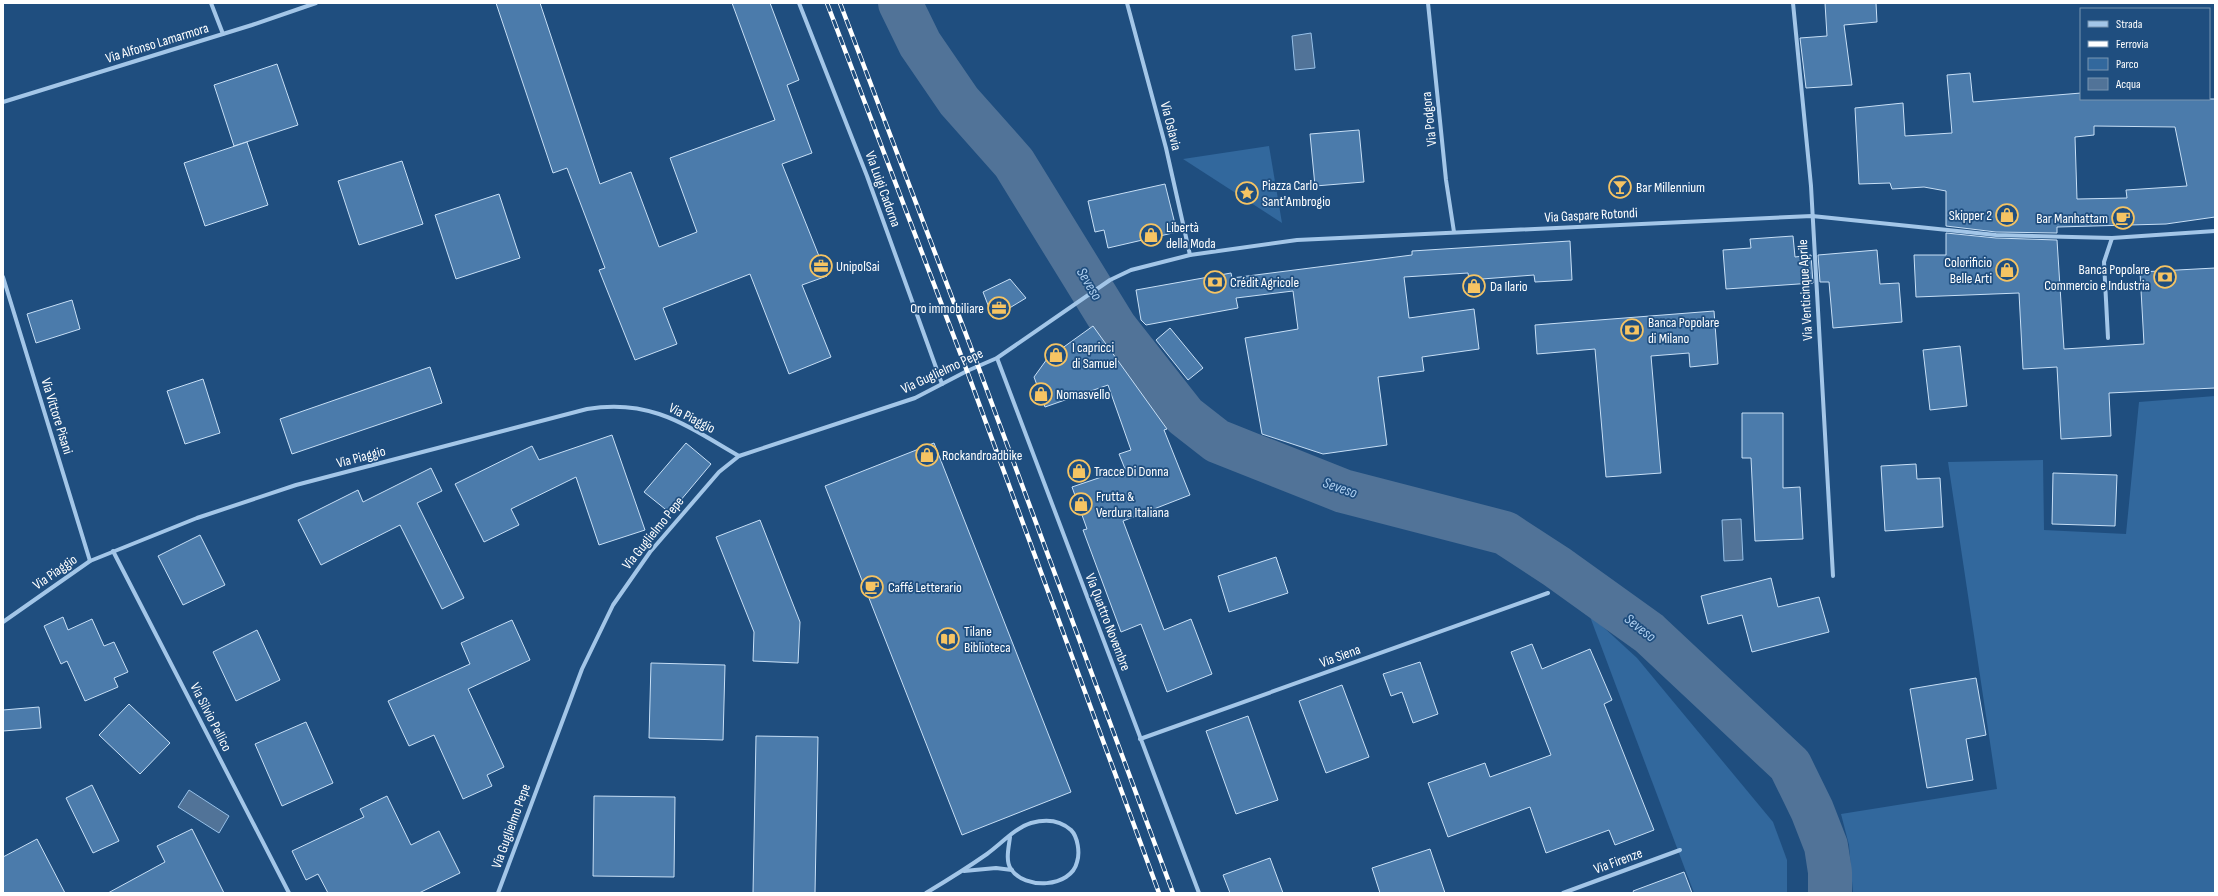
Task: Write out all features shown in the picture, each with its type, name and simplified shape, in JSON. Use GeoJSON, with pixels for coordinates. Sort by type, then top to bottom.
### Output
{"type":"FeatureCollection","features":[{"type":"Feature","properties":{"kind":"street"},"geometry":{"type":"LineString","coordinates":[[211,3],[222,34]]}},
{"type":"Feature","properties":{"kind":"street","name":"Via Alfonso Lamarmora"},"geometry":{"type":"LineString","coordinates":[[3,102],[222,34],[316,3]]}},
{"type":"Feature","properties":{"kind":"street","name":"Via Luigi Cadorna"},"geometry":{"type":"LineString","coordinates":[[799,3],[866,176],[942,384]]}},
{"type":"Feature","properties":{"kind":"street","name":"Via Oslavia"},"geometry":{"type":"LineString","coordinates":[[1128,3],[1166,148],[1190,255]]}},
{"type":"Feature","properties":{"kind":"street","name":"Via Podgora"},"geometry":{"type":"LineString","coordinates":[[1428,3],[1446,180],[1454,232]]}},
{"type":"Feature","properties":{"kind":"street","name":"Via Venticinque Aprile"},"geometry":{"type":"LineString","coordinates":[[1794,3],[1812,216],[1833,576]]}},
{"type":"Feature","properties":{"kind":"street","name":"Via Gaspare Rotondi"},"geometry":{"type":"LineString","coordinates":[[997,358],[1074,303],[1110,280],[1131,270],[1190,255],[1297,240],[1812,216],[1996,235],[2112,238],[2215,231]]}},
{"type":"Feature","properties":{"kind":"street"},"geometry":{"type":"LineString","coordinates":[[2108,338],[2104,262],[2112,238]]}},
{"type":"Feature","properties":{"kind":"street","name":"Via Vittore Pisani"},"geometry":{"type":"LineString","coordinates":[[3,277],[90,561]]}},
{"type":"Feature","properties":{"kind":"street","name":"Via Guglielmo Pepe"},"geometry":{"type":"LineString","coordinates":[[498,893],[562,719],[587,658],[607,616],[623,589],[650,552],[714,478],[739,456],[902,403],[997,358]]}},
{"type":"Feature","properties":{"kind":"street","name":"Via Quattro Novembre"},"geometry":{"type":"LineString","coordinates":[[997,358],[1199,893]]}},
{"type":"Feature","properties":{"kind":"street","name":"Via Piaggio"},"geometry":{"type":"LineString","coordinates":[[3,622],[90,561],[204,515],[273,492],[599,407],[630,406],[658,412],[678,421],[739,456]]}},
{"type":"Feature","properties":{"kind":"street","name":"Via Silvio Pellico"},"geometry":{"type":"LineString","coordinates":[[113,551],[289,893]]}},
{"type":"Feature","properties":{"kind":"street","name":"Via Siena"},"geometry":{"type":"LineString","coordinates":[[1140,740],[1548,593]]}},
{"type":"Feature","properties":{"kind":"street"},"geometry":{"type":"LineString","coordinates":[[926,893],[962,871],[1019,829],[1030,823],[1054,821],[1065,825],[1073,832],[1078,852],[1077,863],[1072,872],[1062,880],[1050,883],[1028,880],[1012,870],[996,868],[962,871]]}},
{"type":"Feature","properties":{"kind":"street"},"geometry":{"type":"LineString","coordinates":[[1010,837],[1008,852],[1012,870]]}},
{"type":"Feature","properties":{"kind":"street","name":"Via Firenze"},"geometry":{"type":"LineString","coordinates":[[1563,893],[1680,850]]}},
{"type":"Feature","properties":{"kind":"green space"},"geometry":{"type":"Polygon","coordinates":[[[1269,146],[1282,223],[1183,159],[1269,146]]]}},
{"type":"Feature","properties":{"kind":"green space"},"geometry":{"type":"Polygon","coordinates":[[[2215,396],[2215,893],[1853,893],[1849,845],[1841,814],[1997,789],[1948,462],[2043,460],[2044,530],[2126,534],[2139,402],[2215,396]]]}},
{"type":"Feature","properties":{"kind":"green space"},"geometry":{"type":"Polygon","coordinates":[[[1589,614],[1637,658],[1773,822],[1787,860],[1787,893],[1694,893],[1589,614]]]}},
{"type":"Feature","properties":{"kind":"water"},"geometry":{"type":"Polygon","coordinates":[[[1311,33],[1315,68],[1295,70],[1292,36],[1311,33]]]}},
{"type":"Feature","properties":{"kind":"water"},"geometry":{"type":"Polygon","coordinates":[[[1741,519],[1743,560],[1724,561],[1722,520],[1741,519]]]}},
{"type":"Feature","properties":{"kind":"water"},"geometry":{"type":"Polygon","coordinates":[[[189,790],[229,816],[219,833],[178,807],[189,790]]]}},
{"type":"Feature","properties":{"kind":"building"},"geometry":{"type":"Polygon","coordinates":[[[496,3],[540,3],[600,184],[631,172],[659,247],[697,232],[670,158],[775,120],[732,3],[770,3],[799,80],[787,85],[812,153],[782,164],[827,276],[802,285],[831,357],[789,374],[750,274],[663,308],[677,344],[635,360],[599,270],[605,268],[567,168],[553,173],[496,3]]]}},
{"type":"Feature","properties":{"kind":"building"},"geometry":{"type":"Polygon","coordinates":[[[1825,3],[1876,3],[1877,22],[1844,25],[1852,85],[1806,88],[1800,38],[1827,36],[1825,3]]]}},
{"type":"Feature","properties":{"kind":"building"},"geometry":{"type":"Polygon","coordinates":[[[277,64],[298,125],[234,146],[214,85],[277,64]]]}},
{"type":"Feature","properties":{"kind":"building"},"geometry":{"type":"Polygon","coordinates":[[[1970,73],[1973,102],[2080,93],[2080,100],[2215,99],[2215,217],[2166,224],[2057,227],[2057,233],[1996,232],[1946,226],[1946,191],[1924,187],[1892,189],[1890,183],[1859,184],[1855,108],[1903,103],[1905,136],[1952,133],[1947,75],[1970,73]],[[2094,126],[2094,135],[2075,137],[2077,199],[2127,198],[2126,190],[2187,186],[2175,127],[2094,126]]]}},
{"type":"Feature","properties":{"kind":"building"},"geometry":{"type":"Polygon","coordinates":[[[1359,130],[1364,182],[1315,186],[1310,134],[1359,130]]]}},
{"type":"Feature","properties":{"kind":"building"},"geometry":{"type":"Polygon","coordinates":[[[247,142],[268,205],[205,226],[184,163],[247,142]]]}},
{"type":"Feature","properties":{"kind":"building"},"geometry":{"type":"Polygon","coordinates":[[[402,161],[423,224],[359,245],[338,181],[402,161]]]}},
{"type":"Feature","properties":{"kind":"building"},"geometry":{"type":"Polygon","coordinates":[[[1165,184],[1177,232],[1108,248],[1104,230],[1095,232],[1088,201],[1165,184]]]}},
{"type":"Feature","properties":{"kind":"building"},"geometry":{"type":"Polygon","coordinates":[[[499,194],[520,258],[456,279],[435,215],[499,194]]]}},
{"type":"Feature","properties":{"kind":"building"},"geometry":{"type":"Polygon","coordinates":[[[1946,233],[1996,238],[2057,240],[2064,349],[2144,344],[2140,272],[2215,268],[2215,388],[2109,393],[2111,436],[2061,439],[2057,367],[2023,369],[2019,293],[1916,297],[1914,255],[1946,255],[1946,233]]]}},
{"type":"Feature","properties":{"kind":"building"},"geometry":{"type":"Polygon","coordinates":[[[1793,236],[1795,257],[1811,255],[1813,283],[1726,289],[1723,250],[1751,248],[1750,239],[1793,236]]]}},
{"type":"Feature","properties":{"kind":"building"},"geometry":{"type":"Polygon","coordinates":[[[1570,241],[1572,280],[1535,282],[1534,275],[1469,280],[1468,273],[1404,277],[1409,318],[1474,309],[1479,349],[1422,357],[1424,371],[1378,377],[1387,445],[1323,454],[1262,434],[1245,338],[1298,329],[1293,291],[1236,298],[1238,308],[1146,325],[1141,320],[1136,290],[1231,273],[1232,278],[1412,255],[1412,251],[1570,241]]]}},
{"type":"Feature","properties":{"kind":"building"},"geometry":{"type":"Polygon","coordinates":[[[1877,250],[1880,284],[1899,283],[1902,322],[1833,328],[1829,282],[1820,282],[1818,255],[1877,250]]]}},
{"type":"Feature","properties":{"kind":"building","name":"Oro immobiliare"},"geometry":{"type":"Polygon","coordinates":[[[1010,279],[1026,298],[993,318],[983,292],[1010,279]]]}},
{"type":"Feature","properties":{"kind":"building"},"geometry":{"type":"Polygon","coordinates":[[[72,300],[80,329],[36,343],[27,314],[72,300]]]}},
{"type":"Feature","properties":{"kind":"building"},"geometry":{"type":"Polygon","coordinates":[[[1714,311],[1718,364],[1690,367],[1689,353],[1651,356],[1661,473],[1606,477],[1595,349],[1537,354],[1535,325],[1714,311]]]}},
{"type":"Feature","properties":{"kind":"building"},"geometry":{"type":"Polygon","coordinates":[[[1093,326],[1167,429],[1164,430],[1190,495],[1123,521],[1164,630],[1191,619],[1212,674],[1167,692],[1141,624],[1121,632],[1083,530],[1087,529],[1072,487],[1125,469],[1119,454],[1131,450],[1108,385],[1045,407],[1034,377],[1047,359],[1093,326]]]}},
{"type":"Feature","properties":{"kind":"building"},"geometry":{"type":"Polygon","coordinates":[[[1170,328],[1203,368],[1188,380],[1156,340],[1170,328]]]}},
{"type":"Feature","properties":{"kind":"building"},"geometry":{"type":"Polygon","coordinates":[[[1960,346],[1967,406],[1930,410],[1923,350],[1960,346]]]}},
{"type":"Feature","properties":{"kind":"building"},"geometry":{"type":"Polygon","coordinates":[[[430,367],[442,403],[292,454],[280,419],[430,367]]]}},
{"type":"Feature","properties":{"kind":"building"},"geometry":{"type":"Polygon","coordinates":[[[203,379],[220,433],[185,444],[167,391],[203,379]]]}},
{"type":"Feature","properties":{"kind":"building"},"geometry":{"type":"Polygon","coordinates":[[[1742,413],[1783,413],[1783,488],[1800,487],[1803,539],[1755,541],[1751,458],[1742,458],[1742,413]]]}},
{"type":"Feature","properties":{"kind":"building"},"geometry":{"type":"Polygon","coordinates":[[[612,435],[645,530],[599,545],[576,477],[511,509],[519,525],[484,542],[455,484],[532,446],[539,460],[612,435]]]}},
{"type":"Feature","properties":{"kind":"building"},"geometry":{"type":"Polygon","coordinates":[[[686,443],[711,464],[670,513],[644,492],[686,443]]]}},
{"type":"Feature","properties":{"kind":"building","name":"Tilane Biblioteca"},"geometry":{"type":"Polygon","coordinates":[[[934,443],[1071,792],[962,835],[825,486],[934,443]]]}},
{"type":"Feature","properties":{"kind":"building"},"geometry":{"type":"Polygon","coordinates":[[[1916,464],[1917,479],[1940,478],[1943,527],[1885,531],[1881,466],[1916,464]]]}},
{"type":"Feature","properties":{"kind":"building"},"geometry":{"type":"Polygon","coordinates":[[[431,468],[442,491],[417,503],[464,598],[442,609],[400,525],[321,565],[298,520],[358,490],[363,502],[431,468]]]}},
{"type":"Feature","properties":{"kind":"building"},"geometry":{"type":"Polygon","coordinates":[[[2053,473],[2117,475],[2115,526],[2052,524],[2053,473]]]}},
{"type":"Feature","properties":{"kind":"building"},"geometry":{"type":"Polygon","coordinates":[[[760,520],[800,622],[798,663],[753,661],[754,632],[716,537],[760,520]]]}},
{"type":"Feature","properties":{"kind":"building"},"geometry":{"type":"Polygon","coordinates":[[[200,535],[225,585],[183,605],[158,556],[200,535]]]}},
{"type":"Feature","properties":{"kind":"building"},"geometry":{"type":"Polygon","coordinates":[[[1276,557],[1288,593],[1229,612],[1218,576],[1276,557]]]}},
{"type":"Feature","properties":{"kind":"building"},"geometry":{"type":"Polygon","coordinates":[[[1771,578],[1778,607],[1819,597],[1829,632],[1752,652],[1742,615],[1708,624],[1701,596],[1771,578]]]}},
{"type":"Feature","properties":{"kind":"building"},"geometry":{"type":"Polygon","coordinates":[[[63,617],[68,630],[92,619],[104,646],[114,642],[128,672],[114,678],[118,687],[85,701],[67,661],[61,664],[44,626],[63,617]]]}},
{"type":"Feature","properties":{"kind":"building"},"geometry":{"type":"Polygon","coordinates":[[[512,620],[530,660],[468,689],[504,767],[487,775],[492,786],[463,799],[434,735],[409,746],[388,701],[470,664],[461,643],[512,620]]]}},
{"type":"Feature","properties":{"kind":"building"},"geometry":{"type":"Polygon","coordinates":[[[257,630],[280,680],[236,701],[213,652],[257,630]]]}},
{"type":"Feature","properties":{"kind":"building"},"geometry":{"type":"Polygon","coordinates":[[[1532,644],[1542,669],[1590,649],[1612,700],[1604,704],[1654,830],[1615,845],[1609,830],[1546,853],[1530,807],[1448,837],[1428,783],[1485,763],[1490,777],[1551,755],[1511,652],[1532,644]]]}},
{"type":"Feature","properties":{"kind":"building"},"geometry":{"type":"Polygon","coordinates":[[[1420,662],[1438,714],[1413,723],[1402,692],[1391,696],[1383,674],[1420,662]]]}},
{"type":"Feature","properties":{"kind":"building"},"geometry":{"type":"Polygon","coordinates":[[[651,663],[725,665],[723,740],[649,738],[651,663]]]}},
{"type":"Feature","properties":{"kind":"building"},"geometry":{"type":"Polygon","coordinates":[[[1976,678],[1986,735],[1966,739],[1973,780],[1927,788],[1910,689],[1976,678]]]}},
{"type":"Feature","properties":{"kind":"building"},"geometry":{"type":"Polygon","coordinates":[[[1342,685],[1369,757],[1326,773],[1299,701],[1342,685]]]}},
{"type":"Feature","properties":{"kind":"building"},"geometry":{"type":"Polygon","coordinates":[[[129,704],[170,743],[140,774],[99,735],[129,704]]]}},
{"type":"Feature","properties":{"kind":"building"},"geometry":{"type":"Polygon","coordinates":[[[39,707],[41,728],[3,731],[3,710],[39,707]]]}},
{"type":"Feature","properties":{"kind":"building"},"geometry":{"type":"Polygon","coordinates":[[[1248,716],[1278,800],[1236,814],[1206,731],[1248,716]]]}},
{"type":"Feature","properties":{"kind":"building"},"geometry":{"type":"Polygon","coordinates":[[[306,722],[333,783],[282,806],[255,744],[306,722]]]}},
{"type":"Feature","properties":{"kind":"building"},"geometry":{"type":"Polygon","coordinates":[[[756,736],[818,737],[815,893],[753,893],[756,736]]]}},
{"type":"Feature","properties":{"kind":"building"},"geometry":{"type":"Polygon","coordinates":[[[92,785],[119,841],[93,853],[66,798],[92,785]]]}},
{"type":"Feature","properties":{"kind":"building"},"geometry":{"type":"Polygon","coordinates":[[[387,796],[411,845],[439,831],[460,873],[419,893],[328,893],[318,874],[306,880],[292,851],[364,817],[360,809],[387,796]]]}},
{"type":"Feature","properties":{"kind":"building"},"geometry":{"type":"Polygon","coordinates":[[[594,796],[675,797],[674,877],[593,876],[594,796]]]}},
{"type":"Feature","properties":{"kind":"building"},"geometry":{"type":"Polygon","coordinates":[[[192,829],[224,893],[108,893],[165,862],[157,846],[192,829]]]}},
{"type":"Feature","properties":{"kind":"building"},"geometry":{"type":"Polygon","coordinates":[[[37,839],[65,893],[3,893],[3,857],[37,839]]]}},
{"type":"Feature","properties":{"kind":"building"},"geometry":{"type":"Polygon","coordinates":[[[1430,849],[1445,893],[1380,893],[1372,868],[1430,849]]]}},
{"type":"Feature","properties":{"kind":"building"},"geometry":{"type":"Polygon","coordinates":[[[1270,858],[1283,893],[1230,893],[1223,875],[1270,858]]]}},
{"type":"Feature","properties":{"kind":"building"},"geometry":{"type":"Polygon","coordinates":[[[1684,872],[1692,893],[1634,893],[1633,891],[1684,872]]]}},
{"type":"Feature","properties":{"kind":"waterway","name":"Seveso"},"geometry":{"type":"LineString","coordinates":[[900,3],[920,44],[959,101],[1014,163],[1115,327],[1185,416],[1217,441],[1343,491],[1505,533],[1557,567],[1649,633],[1790,765],[1812,810],[1826,846],[1830,872],[1830,893]]}},
{"type":"Feature","properties":{"kind":"railway"},"geometry":{"type":"LineString","coordinates":[[827,3],[967,371],[1159,893]]}},
{"type":"Feature","properties":{"kind":"railway"},"geometry":{"type":"LineString","coordinates":[[840,3],[978,366],[1173,893]]}},
{"type":"Feature","properties":{"kind":"place","name":"Bar Millennium"},"geometry":{"type":"Point","coordinates":[1620,187]}},
{"type":"Feature","properties":{"kind":"place","name":"Piazza Carlo Sant'Ambrogio"},"geometry":{"type":"Point","coordinates":[1247,193]}},
{"type":"Feature","properties":{"kind":"place","name":"Skipper 2"},"geometry":{"type":"Point","coordinates":[2007,215]}},
{"type":"Feature","properties":{"kind":"place","name":"Bar Manhattam"},"geometry":{"type":"Point","coordinates":[2123,218]}},
{"type":"Feature","properties":{"kind":"place","name":"Libertà della Moda"},"geometry":{"type":"Point","coordinates":[1151,235]}},
{"type":"Feature","properties":{"kind":"place","name":"UnipolSai"},"geometry":{"type":"Point","coordinates":[821,266]}},
{"type":"Feature","properties":{"kind":"place","name":"Colorificio Belle Arti"},"geometry":{"type":"Point","coordinates":[2007,270]}},
{"type":"Feature","properties":{"kind":"place","name":"Banca Popolare Commercio e Industria"},"geometry":{"type":"Point","coordinates":[2165,277]}},
{"type":"Feature","properties":{"kind":"place","name":"Crédit Agricole"},"geometry":{"type":"Point","coordinates":[1215,282]}},
{"type":"Feature","properties":{"kind":"place","name":"Da Ilario"},"geometry":{"type":"Point","coordinates":[1474,286]}},
{"type":"Feature","properties":{"kind":"place","name":"Oro immobiliare"},"geometry":{"type":"Point","coordinates":[999,308]}},
{"type":"Feature","properties":{"kind":"place","name":"Banca Popolare di Milano"},"geometry":{"type":"Point","coordinates":[1632,330]}},
{"type":"Feature","properties":{"kind":"place","name":"I capricci di Samuel"},"geometry":{"type":"Point","coordinates":[1056,355]}},
{"type":"Feature","properties":{"kind":"place","name":"Nomasvello"},"geometry":{"type":"Point","coordinates":[1041,394]}},
{"type":"Feature","properties":{"kind":"place","name":"Rockandroadbike"},"geometry":{"type":"Point","coordinates":[927,455]}},
{"type":"Feature","properties":{"kind":"place","name":"Tracce Di Donna"},"geometry":{"type":"Point","coordinates":[1079,471]}},
{"type":"Feature","properties":{"kind":"place","name":"Frutta & Verdura Italiana"},"geometry":{"type":"Point","coordinates":[1081,504]}},
{"type":"Feature","properties":{"kind":"place","name":"Caffé Letterario"},"geometry":{"type":"Point","coordinates":[872,587]}},
{"type":"Feature","properties":{"kind":"place","name":"Tilane Biblioteca"},"geometry":{"type":"Point","coordinates":[948,639]}}]}
